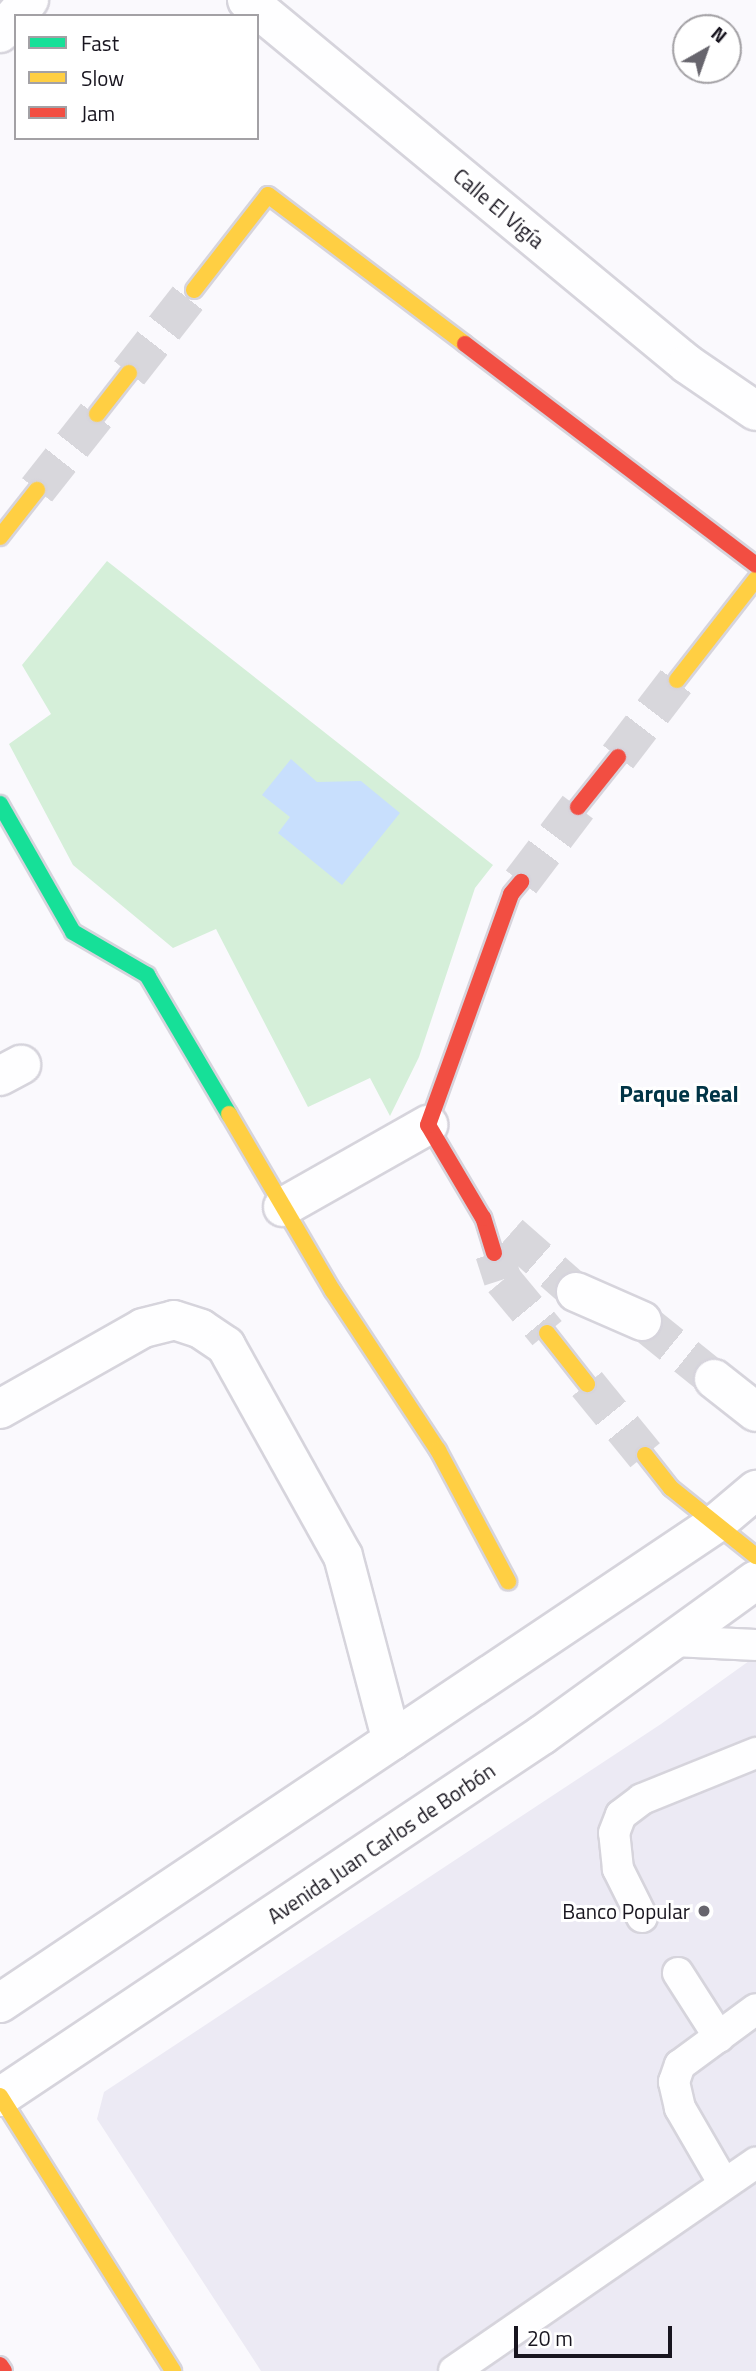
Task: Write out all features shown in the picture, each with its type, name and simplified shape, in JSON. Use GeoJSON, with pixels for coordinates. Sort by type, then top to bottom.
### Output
{"type":"FeatureCollection","features":[{"type":"Feature","properties":{"kind":"street"},"geometry":{"type":"LineString","coordinates":[[17,14],[29,0]]}},
{"type":"Feature","properties":{"kind":"street","name":"Calle El Vigía"},"geometry":{"type":"LineString","coordinates":[[247,0],[687,364],[756,411]]}},
{"type":"Feature","properties":{"kind":"street"},"geometry":{"type":"LineString","coordinates":[[0,33],[14,17]]}},
{"type":"Feature","properties":{"kind":"street"},"geometry":{"type":"LineString","coordinates":[[194,290],[268,195],[756,565]]}},
{"type":"Feature","properties":{"kind":"street"},"geometry":{"type":"LineString","coordinates":[[97,414],[129,373]]}},
{"type":"Feature","properties":{"kind":"street"},"geometry":{"type":"LineString","coordinates":[[0,537],[37,490]]}},
{"type":"Feature","properties":{"kind":"street"},"geometry":{"type":"LineString","coordinates":[[677,680],[756,579]]}},
{"type":"Feature","properties":{"kind":"street"},"geometry":{"type":"LineString","coordinates":[[578,807],[618,757]]}},
{"type":"Feature","properties":{"kind":"street"},"geometry":{"type":"LineString","coordinates":[[0,804],[73,932],[147,975],[283,1207],[438,1450],[508,1581]]}},
{"type":"Feature","properties":{"kind":"street"},"geometry":{"type":"LineString","coordinates":[[283,1207],[428,1125],[511,894],[521,881]]}},
{"type":"Feature","properties":{"kind":"street"},"geometry":{"type":"LineString","coordinates":[[428,1125],[496,1235]]}},
{"type":"Feature","properties":{"kind":"street"},"geometry":{"type":"LineString","coordinates":[[576,1292],[642,1321]]}},
{"type":"Feature","properties":{"kind":"street"},"geometry":{"type":"LineString","coordinates":[[0,1409],[143,1328],[174,1320],[201,1329],[226,1346],[343,1556],[393,1741]]}},
{"type":"Feature","properties":{"kind":"street"},"geometry":{"type":"LineString","coordinates":[[547,1333],[587,1384]]}},
{"type":"Feature","properties":{"kind":"street"},"geometry":{"type":"LineString","coordinates":[[714,1379],[756,1412]]}},
{"type":"Feature","properties":{"kind":"street"},"geometry":{"type":"LineString","coordinates":[[645,1455],[671,1488],[718,1522],[756,1556]]}},
{"type":"Feature","properties":{"kind":"street"},"geometry":{"type":"LineString","coordinates":[[0,2003],[718,1522],[756,1490]]}},
{"type":"Feature","properties":{"kind":"street","name":"Avenida Juan Carlos de Borbón"},"geometry":{"type":"LineString","coordinates":[[0,2097],[542,1735],[756,1580]]}},
{"type":"Feature","properties":{"kind":"street"},"geometry":{"type":"LineString","coordinates":[[0,2097],[173,2371]]}},
{"type":"Feature","properties":{"kind":"street"},"geometry":{"type":"LineString","coordinates":[[0,2365],[4,2371]]}},
{"type":"Feature","properties":{"kind":"lane"},"geometry":{"type":"LineString","coordinates":[[674,1641],[756,1645]]}},
{"type":"Feature","properties":{"kind":"lane"},"geometry":{"type":"LineString","coordinates":[[642,1917],[618,1868],[614,1833],[621,1815],[642,1799],[756,1753]]}},
{"type":"Feature","properties":{"kind":"lane"},"geometry":{"type":"LineString","coordinates":[[678,1973],[719,2037]]}},
{"type":"Feature","properties":{"kind":"lane"},"geometry":{"type":"LineString","coordinates":[[724,2185],[680,2108],[674,2082],[680,2065],[756,2009]]}},
{"type":"Feature","properties":{"kind":"lane"},"geometry":{"type":"LineString","coordinates":[[454,2371],[756,2163]]}},
{"type":"Feature","properties":{"kind":"shaded area"},"geometry":{"type":"Polygon","coordinates":[[[756,1656],[756,2371],[261,2371],[97,2119],[104,2092],[661,1724],[756,1656]]]}},
{"type":"Feature","properties":{"kind":"green space"},"geometry":{"type":"Polygon","coordinates":[[[107,561],[493,865],[475,888],[419,1057],[390,1116],[370,1078],[308,1107],[216,929],[173,948],[73,865],[9,744],[51,714],[22,665],[107,561]]]}},
{"type":"Feature","properties":{"kind":"water"},"geometry":{"type":"Polygon","coordinates":[[[291,759],[317,782],[361,781],[400,813],[342,885],[278,833],[290,817],[262,795],[291,759]]]}},
{"type":"Feature","properties":{"kind":"tunnel"},"geometry":{"type":"LineString","coordinates":[[129,373],[194,290]]}},
{"type":"Feature","properties":{"kind":"tunnel"},"geometry":{"type":"LineString","coordinates":[[37,490],[97,414]]}},
{"type":"Feature","properties":{"kind":"tunnel"},"geometry":{"type":"LineString","coordinates":[[618,757],[677,680]]}},
{"type":"Feature","properties":{"kind":"tunnel"},"geometry":{"type":"LineString","coordinates":[[521,882],[578,807]]}},
{"type":"Feature","properties":{"kind":"tunnel"},"geometry":{"type":"LineString","coordinates":[[510,1234],[576,1292]]}},
{"type":"Feature","properties":{"kind":"tunnel"},"geometry":{"type":"LineString","coordinates":[[494,1253],[503,1280],[547,1333]]}},
{"type":"Feature","properties":{"kind":"tunnel"},"geometry":{"type":"LineString","coordinates":[[642,1321],[714,1379]]}},
{"type":"Feature","properties":{"kind":"tunnel"},"geometry":{"type":"LineString","coordinates":[[587,1384],[645,1455]]}},
{"type":"Feature","properties":{"kind":"traffic: fast"},"geometry":{"type":"LineString","coordinates":[[0,804],[73,932],[147,975],[229,1114]]}},
{"type":"Feature","properties":{"kind":"traffic: slow"},"geometry":{"type":"LineString","coordinates":[[194,290],[268,195],[465,344]]}},
{"type":"Feature","properties":{"kind":"traffic: slow"},"geometry":{"type":"LineString","coordinates":[[97,414],[129,373]]}},
{"type":"Feature","properties":{"kind":"traffic: slow"},"geometry":{"type":"LineString","coordinates":[[0,537],[37,490]]}},
{"type":"Feature","properties":{"kind":"traffic: slow"},"geometry":{"type":"LineString","coordinates":[[677,680],[756,579]]}},
{"type":"Feature","properties":{"kind":"traffic: slow"},"geometry":{"type":"LineString","coordinates":[[229,1114],[333,1291],[438,1450],[508,1581]]}},
{"type":"Feature","properties":{"kind":"traffic: slow"},"geometry":{"type":"LineString","coordinates":[[547,1333],[587,1384]]}},
{"type":"Feature","properties":{"kind":"traffic: slow"},"geometry":{"type":"LineString","coordinates":[[645,1455],[671,1488],[756,1556]]}},
{"type":"Feature","properties":{"kind":"traffic: slow"},"geometry":{"type":"LineString","coordinates":[[0,2096],[173,2371]]}},
{"type":"Feature","properties":{"kind":"traffic: jam"},"geometry":{"type":"LineString","coordinates":[[465,344],[756,565]]}},
{"type":"Feature","properties":{"kind":"traffic: jam"},"geometry":{"type":"LineString","coordinates":[[578,807],[618,757]]}},
{"type":"Feature","properties":{"kind":"traffic: jam"},"geometry":{"type":"LineString","coordinates":[[494,1253],[483,1218],[428,1125],[511,894],[521,882]]}},
{"type":"Feature","properties":{"kind":"traffic: jam"},"geometry":{"type":"LineString","coordinates":[[0,2365],[4,2371]]}},
{"type":"Feature","properties":{"kind":"place","name":"Banco Popular"},"geometry":{"type":"Point","coordinates":[704,1911]}},
{"type":"Feature","properties":{"kind":"district","name":"Parque Real"},"geometry":{"type":"Point","coordinates":[679,1094]}}]}
